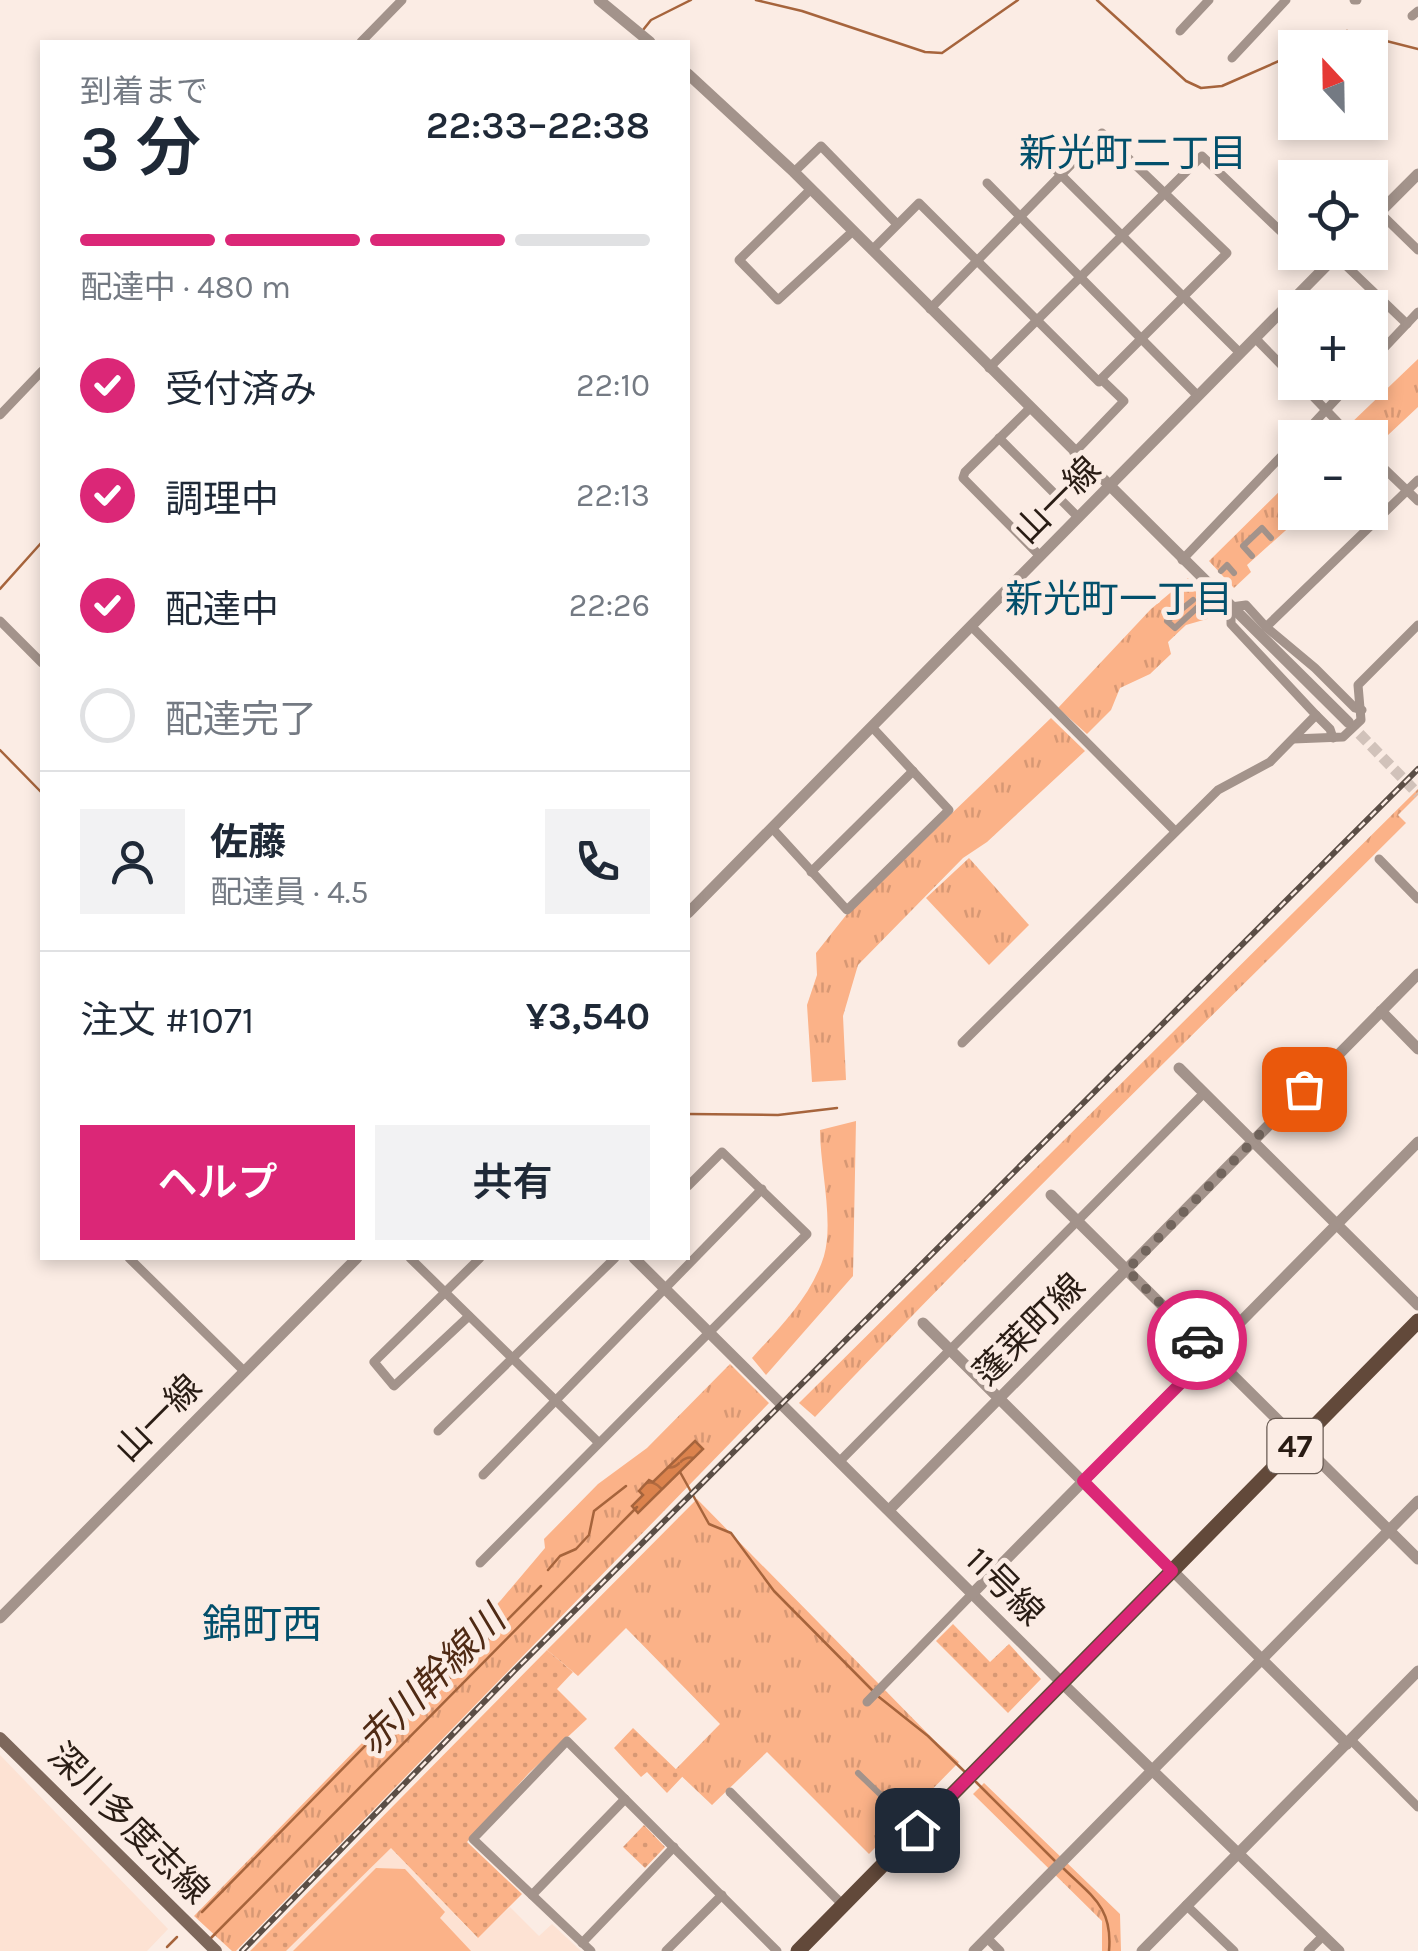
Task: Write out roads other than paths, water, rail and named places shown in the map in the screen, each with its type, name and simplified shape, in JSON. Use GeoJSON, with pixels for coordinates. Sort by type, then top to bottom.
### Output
{"type":"FeatureCollection","features":[{"type":"Feature","properties":{"kind":"main road","name":"47"},"geometry":{"type":"LineString","coordinates":[[798,1951],[1418,1321]]}},
{"type":"Feature","properties":{"kind":"main road","name":"深川多度志線"},"geometry":{"type":"LineString","coordinates":[[0,1738],[216,1951]]}},
{"type":"Feature","properties":{"kind":"street"},"geometry":{"type":"LineString","coordinates":[[363,40],[402,0]]}},
{"type":"Feature","properties":{"kind":"street"},"geometry":{"type":"LineString","coordinates":[[599,0],[647,40]]}},
{"type":"Feature","properties":{"kind":"street"},"geometry":{"type":"LineString","coordinates":[[1180,30],[1210,0]]}},
{"type":"Feature","properties":{"kind":"street"},"geometry":{"type":"LineString","coordinates":[[1232,58],[1286,0]]}},
{"type":"Feature","properties":{"kind":"street"},"geometry":{"type":"LineString","coordinates":[[690,76],[794,172],[1348,722]]}},
{"type":"Feature","properties":{"kind":"street"},"geometry":{"type":"LineString","coordinates":[[872,250],[919,203],[976,262],[1099,382],[1226,253],[1102,133],[1062,176],[1020,218],[976,262],[930,308]]}},
{"type":"Feature","properties":{"kind":"street"},"geometry":{"type":"LineString","coordinates":[[1027,141],[1240,353]]}},
{"type":"Feature","properties":{"kind":"street"},"geometry":{"type":"LineString","coordinates":[[794,172],[821,146],[897,224]]}},
{"type":"Feature","properties":{"kind":"street"},"geometry":{"type":"LineString","coordinates":[[989,368],[1202,156],[1278,229]]}},
{"type":"Feature","properties":{"kind":"street"},"geometry":{"type":"LineString","coordinates":[[1388,205],[1418,174]]}},
{"type":"Feature","properties":{"kind":"street"},"geometry":{"type":"LineString","coordinates":[[987,183],[1198,396]]}},
{"type":"Feature","properties":{"kind":"street"},"geometry":{"type":"LineString","coordinates":[[811,189],[739,260],[778,300],[852,231]]}},
{"type":"Feature","properties":{"kind":"street"},"geometry":{"type":"LineString","coordinates":[[1388,228],[1418,250]]}},
{"type":"Feature","properties":{"kind":"street"},"geometry":{"type":"LineString","coordinates":[[1354,270],[1407,324]]}},
{"type":"Feature","properties":{"kind":"street","name":"山一線"},"geometry":{"type":"LineString","coordinates":[[690,911],[1322,271]]}},
{"type":"Feature","properties":{"kind":"street"},"geometry":{"type":"LineString","coordinates":[[1388,345],[1418,312]]}},
{"type":"Feature","properties":{"kind":"street"},"geometry":{"type":"LineString","coordinates":[[1255,338],[1278,361]]}},
{"type":"Feature","properties":{"kind":"street"},"geometry":{"type":"LineString","coordinates":[[0,415],[40,374]]}},
{"type":"Feature","properties":{"kind":"street"},"geometry":{"type":"LineString","coordinates":[[1074,453],[1124,402],[1101,379]]}},
{"type":"Feature","properties":{"kind":"street"},"geometry":{"type":"LineString","coordinates":[[1316,400],[1336,420]]}},
{"type":"Feature","properties":{"kind":"street"},"geometry":{"type":"LineString","coordinates":[[1316,420],[1335,400]]}},
{"type":"Feature","properties":{"kind":"street"},"geometry":{"type":"LineString","coordinates":[[1030,408],[963,478],[1040,556]]}},
{"type":"Feature","properties":{"kind":"street"},"geometry":{"type":"LineString","coordinates":[[999,438],[1078,517]]}},
{"type":"Feature","properties":{"kind":"street"},"geometry":{"type":"LineString","coordinates":[[1182,560],[1278,460]]}},
{"type":"Feature","properties":{"kind":"street"},"geometry":{"type":"LineString","coordinates":[[1388,472],[1418,501]]}},
{"type":"Feature","properties":{"kind":"street"},"geometry":{"type":"LineString","coordinates":[[1266,627],[1418,480]]}},
{"type":"Feature","properties":{"kind":"street"},"geometry":{"type":"LineString","coordinates":[[1252,556],[1243,546],[1262,528],[1271,538]]}},
{"type":"Feature","properties":{"kind":"street"},"geometry":{"type":"LineString","coordinates":[[1221,571],[1227,565],[1234,572]]}},
{"type":"Feature","properties":{"kind":"street"},"geometry":{"type":"LineString","coordinates":[[1231,607],[1246,604],[1266,627],[1355,708],[1362,710]]}},
{"type":"Feature","properties":{"kind":"street"},"geometry":{"type":"LineString","coordinates":[[1231,607],[1231,624],[1330,728],[1333,738]]}},
{"type":"Feature","properties":{"kind":"street"},"geometry":{"type":"LineString","coordinates":[[0,621],[40,661]]}},
{"type":"Feature","properties":{"kind":"street"},"geometry":{"type":"LineString","coordinates":[[972,626],[1175,831]]}},
{"type":"Feature","properties":{"kind":"street"},"geometry":{"type":"LineString","coordinates":[[1293,739],[1344,737],[1360,720],[1358,685],[1418,626]]}},
{"type":"Feature","properties":{"kind":"street"},"geometry":{"type":"LineString","coordinates":[[962,1043],[1218,790],[1257,771],[1316,714]]}},
{"type":"Feature","properties":{"kind":"street"},"geometry":{"type":"LineString","coordinates":[[772,828],[847,910],[949,810],[872,727]]}},
{"type":"Feature","properties":{"kind":"street"},"geometry":{"type":"LineString","coordinates":[[812,872],[912,771]]}},
{"type":"Feature","properties":{"kind":"street"},"geometry":{"type":"LineString","coordinates":[[1380,859],[1418,898]]}},
{"type":"Feature","properties":{"kind":"street","name":"蓬莱町線"},"geometry":{"type":"LineString","coordinates":[[889,1510],[1418,974]]}},
{"type":"Feature","properties":{"kind":"street"},"geometry":{"type":"LineString","coordinates":[[1381,1012],[1418,1050]]}},
{"type":"Feature","properties":{"kind":"street"},"geometry":{"type":"LineString","coordinates":[[1179,1068],[1418,1304]]}},
{"type":"Feature","properties":{"kind":"street"},"geometry":{"type":"LineString","coordinates":[[840,1461],[1204,1093]]}},
{"type":"Feature","properties":{"kind":"street"},"geometry":{"type":"LineString","coordinates":[[867,1702],[1418,1142]]}},
{"type":"Feature","properties":{"kind":"street"},"geometry":{"type":"LineString","coordinates":[[480,1563],[807,1234],[722,1152],[690,1184]]}},
{"type":"Feature","properties":{"kind":"street"},"geometry":{"type":"LineString","coordinates":[[482,1475],[762,1190]]}},
{"type":"Feature","properties":{"kind":"street"},"geometry":{"type":"LineString","coordinates":[[1051,1196],[1418,1559]]}},
{"type":"Feature","properties":{"kind":"street"},"geometry":{"type":"LineString","coordinates":[[131,1260],[244,1371]]}},
{"type":"Feature","properties":{"kind":"street","name":"山一線"},"geometry":{"type":"LineString","coordinates":[[0,1618],[355,1260]]}},
{"type":"Feature","properties":{"kind":"street"},"geometry":{"type":"LineString","coordinates":[[412,1260],[598,1442]]}},
{"type":"Feature","properties":{"kind":"street"},"geometry":{"type":"LineString","coordinates":[[469,1316],[394,1386],[374,1362],[478,1260]]}},
{"type":"Feature","properties":{"kind":"street"},"geometry":{"type":"LineString","coordinates":[[438,1431],[613,1260]]}},
{"type":"Feature","properties":{"kind":"street","name":"11号線"},"geometry":{"type":"LineString","coordinates":[[636,1260],[1063,1684],[1339,1951]]}},
{"type":"Feature","properties":{"kind":"street"},"geometry":{"type":"LineString","coordinates":[[923,1323],[1172,1571],[1418,1807]]}},
{"type":"Feature","properties":{"kind":"street"},"geometry":{"type":"LineString","coordinates":[[974,1951],[1418,1501]]}},
{"type":"Feature","properties":{"kind":"street"},"geometry":{"type":"LineString","coordinates":[[1142,1951],[1418,1671]]}},
{"type":"Feature","properties":{"kind":"street"},"geometry":{"type":"LineString","coordinates":[[591,1951],[473,1839],[567,1741],[777,1951]]}},
{"type":"Feature","properties":{"kind":"street"},"geometry":{"type":"LineString","coordinates":[[858,1772],[908,1821]]}},
{"type":"Feature","properties":{"kind":"street"},"geometry":{"type":"LineString","coordinates":[[730,1792],[843,1905]]}},
{"type":"Feature","properties":{"kind":"street"},"geometry":{"type":"LineString","coordinates":[[532,1896],[625,1799]]}},
{"type":"Feature","properties":{"kind":"street"},"geometry":{"type":"LineString","coordinates":[[582,1943],[674,1847]]}},
{"type":"Feature","properties":{"kind":"street"},"geometry":{"type":"LineString","coordinates":[[666,1951],[722,1895]]}},
{"type":"Feature","properties":{"kind":"street"},"geometry":{"type":"LineString","coordinates":[[1186,1905],[1234,1951]]}},
{"type":"Feature","properties":{"kind":"street"},"geometry":{"type":"LineString","coordinates":[[1308,1951],[1323,1936]]}},
{"type":"Feature","properties":{"kind":"street"},"geometry":{"type":"LineString","coordinates":[[987,1938],[1000,1951]]}},
{"type":"Feature","properties":{"kind":"water"},"geometry":{"type":"Polygon","coordinates":[[[695,1441],[703,1449],[638,1513],[632,1506],[643,1495],[639,1491],[695,1441]]]}},
{"type":"Feature","properties":{"kind":"waterway"},"geometry":{"type":"LineString","coordinates":[[643,30],[651,20],[691,0]]}},
{"type":"Feature","properties":{"kind":"waterway"},"geometry":{"type":"LineString","coordinates":[[756,0],[802,11],[925,52],[942,53],[1018,0]]}},
{"type":"Feature","properties":{"kind":"waterway"},"geometry":{"type":"LineString","coordinates":[[1097,0],[1186,81],[1201,88],[1222,86],[1278,61]]}},
{"type":"Feature","properties":{"kind":"waterway"},"geometry":{"type":"LineString","coordinates":[[1388,41],[1418,49]]}},
{"type":"Feature","properties":{"kind":"waterway"},"geometry":{"type":"LineString","coordinates":[[0,589],[40,544]]}},
{"type":"Feature","properties":{"kind":"waterway"},"geometry":{"type":"LineString","coordinates":[[0,750],[40,791]]}},
{"type":"Feature","properties":{"kind":"waterway"},"geometry":{"type":"LineString","coordinates":[[690,1114],[778,1115],[837,1108]]}},
{"type":"Feature","properties":{"kind":"waterway"},"geometry":{"type":"LineString","coordinates":[[680,1472],[709,1524],[731,1533],[774,1591],[873,1691]]}},
{"type":"Feature","properties":{"kind":"waterway"},"geometry":{"type":"LineString","coordinates":[[548,1570],[589,1535],[594,1511],[626,1486]]}},
{"type":"Feature","properties":{"kind":"waterway","name":"赤川幹線川"},"geometry":{"type":"LineString","coordinates":[[210,1939],[637,1507]]}},
{"type":"Feature","properties":{"kind":"waterway"},"geometry":{"type":"LineString","coordinates":[[443,1685],[541,1586]]}},
{"type":"Feature","properties":{"kind":"waterway"},"geometry":{"type":"LineString","coordinates":[[202,1912],[414,1696],[429,1690]]}},
{"type":"Feature","properties":{"kind":"waterway"},"geometry":{"type":"LineString","coordinates":[[879,1697],[966,1773]]}},
{"type":"Feature","properties":{"kind":"waterway"},"geometry":{"type":"LineString","coordinates":[[976,1782],[1055,1861]]}},
{"type":"Feature","properties":{"kind":"waterway"},"geometry":{"type":"LineString","coordinates":[[1061,1866],[1098,1903],[1107,1923],[1109,1951]]}},
{"type":"Feature","properties":{"kind":"waterway"},"geometry":{"type":"LineString","coordinates":[[167,1947],[177,1937]]}},
{"type":"Feature","properties":{"kind":"tunnel"},"geometry":{"type":"LineString","coordinates":[[1348,722],[1418,794]]}},
{"type":"Feature","properties":{"kind":"railway"},"geometry":{"type":"LineString","coordinates":[[242,1951],[515,1670],[1418,769]]}},
{"type":"Feature","properties":{"kind":"district","name":"新光町二丁目"},"geometry":{"type":"Point","coordinates":[1133,153]}},
{"type":"Feature","properties":{"kind":"district","name":"新光町一丁目"},"geometry":{"type":"Point","coordinates":[1119,599]}},
{"type":"Feature","properties":{"kind":"district","name":"錦町西"},"geometry":{"type":"Point","coordinates":[262,1624]}}]}
